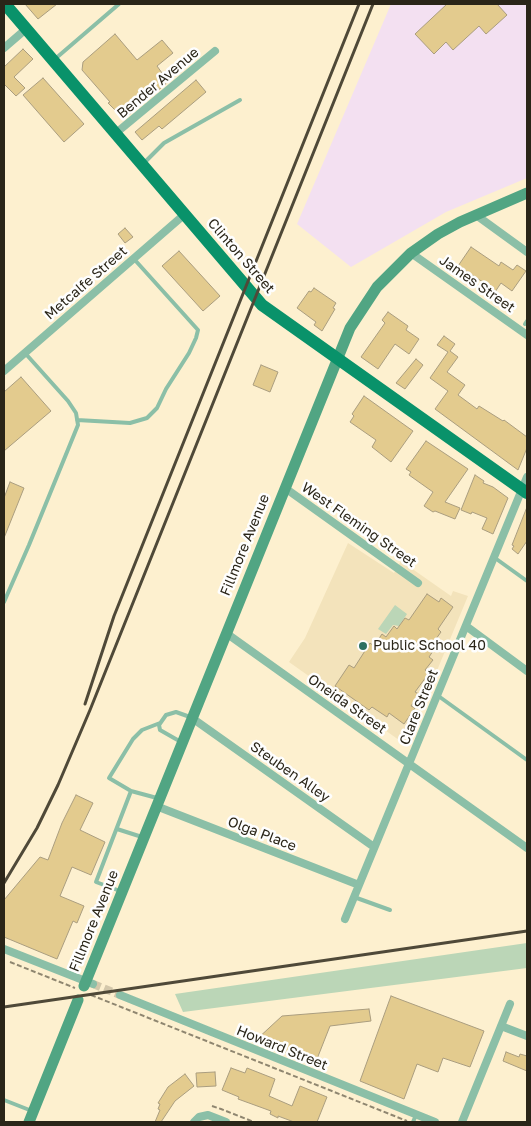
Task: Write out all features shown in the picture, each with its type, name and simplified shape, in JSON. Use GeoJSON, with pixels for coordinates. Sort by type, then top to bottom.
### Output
{"type":"FeatureCollection","features":[{"type":"Feature","properties":{"kind":"main road","name":"Clinton Street"},"geometry":{"type":"LineString","coordinates":[[5,4],[262,305],[526,486]]}},
{"type":"Feature","properties":{"kind":"street"},"geometry":{"type":"LineString","coordinates":[[4,48],[26,29]]}},
{"type":"Feature","properties":{"kind":"street","name":"Bender Avenue"},"geometry":{"type":"LineString","coordinates":[[116,133],[215,51]]}},
{"type":"Feature","properties":{"kind":"street","name":"Fillmore Avenue"},"geometry":{"type":"LineString","coordinates":[[86,987],[158,802],[350,328],[382,281],[411,253],[438,234],[527,193]]}},
{"type":"Feature","properties":{"kind":"street","name":"Metcalfe Street"},"geometry":{"type":"LineString","coordinates":[[4,370],[185,214]]}},
{"type":"Feature","properties":{"kind":"street"},"geometry":{"type":"LineString","coordinates":[[476,216],[527,252]]}},
{"type":"Feature","properties":{"kind":"street","name":"James Street"},"geometry":{"type":"LineString","coordinates":[[411,253],[527,335]]}},
{"type":"Feature","properties":{"kind":"street","name":"Clare Street"},"geometry":{"type":"LineString","coordinates":[[345,919],[494,557],[526,486]]}},
{"type":"Feature","properties":{"kind":"street","name":"West Fleming Street"},"geometry":{"type":"LineString","coordinates":[[285,488],[418,583]]}},
{"type":"Feature","properties":{"kind":"street"},"geometry":{"type":"LineString","coordinates":[[466,626],[527,670]]}},
{"type":"Feature","properties":{"kind":"street","name":"Oneida Street"},"geometry":{"type":"LineString","coordinates":[[226,633],[527,848]]}},
{"type":"Feature","properties":{"kind":"street","name":"Steuben Alley"},"geometry":{"type":"LineString","coordinates":[[192,718],[374,847]]}},
{"type":"Feature","properties":{"kind":"street","name":"Olga Place"},"geometry":{"type":"LineString","coordinates":[[158,802],[359,885]]}},
{"type":"Feature","properties":{"kind":"street"},"geometry":{"type":"LineString","coordinates":[[4,948],[86,987]]}},
{"type":"Feature","properties":{"kind":"street","name":"Howard Street"},"geometry":{"type":"LineString","coordinates":[[120,995],[415,1119],[435,1122]]}},
{"type":"Feature","properties":{"kind":"street"},"geometry":{"type":"LineString","coordinates":[[31,1117],[78,1000]]}},
{"type":"Feature","properties":{"kind":"street"},"geometry":{"type":"LineString","coordinates":[[462,1122],[510,1004]]}},
{"type":"Feature","properties":{"kind":"street"},"geometry":{"type":"LineString","coordinates":[[501,1026],[527,1036]]}},
{"type":"Feature","properties":{"kind":"street"},"geometry":{"type":"LineString","coordinates":[[194,1122],[198,1118],[208,1115],[226,1122]]}},
{"type":"Feature","properties":{"kind":"lane"},"geometry":{"type":"LineString","coordinates":[[53,60],[119,4]]}},
{"type":"Feature","properties":{"kind":"lane"},"geometry":{"type":"LineString","coordinates":[[142,164],[164,143],[240,100]]}},
{"type":"Feature","properties":{"kind":"lane"},"geometry":{"type":"LineString","coordinates":[[77,420],[130,423],[147,418],[157,408],[196,338],[198,330],[134,258]]}},
{"type":"Feature","properties":{"kind":"lane"},"geometry":{"type":"LineString","coordinates":[[4,602],[78,425],[76,413],[68,401],[25,352]]}},
{"type":"Feature","properties":{"kind":"lane"},"geometry":{"type":"LineString","coordinates":[[494,557],[527,581]]}},
{"type":"Feature","properties":{"kind":"lane"},"geometry":{"type":"LineString","coordinates":[[438,695],[527,760]]}},
{"type":"Feature","properties":{"kind":"lane"},"geometry":{"type":"LineString","coordinates":[[158,802],[131,791],[109,778],[133,739],[142,730],[160,723],[166,715],[176,712],[192,718]]}},
{"type":"Feature","properties":{"kind":"lane"},"geometry":{"type":"LineString","coordinates":[[160,723],[160,730],[182,743]]}},
{"type":"Feature","properties":{"kind":"lane"},"geometry":{"type":"LineString","coordinates":[[122,892],[96,882],[131,791]]}},
{"type":"Feature","properties":{"kind":"lane"},"geometry":{"type":"LineString","coordinates":[[117,829],[144,837]]}},
{"type":"Feature","properties":{"kind":"lane"},"geometry":{"type":"LineString","coordinates":[[354,897],[390,910]]}},
{"type":"Feature","properties":{"kind":"lane"},"geometry":{"type":"LineString","coordinates":[[4,1100],[31,1117]]}},
{"type":"Feature","properties":{"kind":"path"},"geometry":{"type":"LineString","coordinates":[[4,959],[86,987],[409,1122]]}},
{"type":"Feature","properties":{"kind":"shaded area"},"geometry":{"type":"Polygon","coordinates":[[[391,4],[527,4],[527,178],[446,212],[351,267],[297,224],[391,4]]]}},
{"type":"Feature","properties":{"kind":"shaded area"},"geometry":{"type":"Polygon","coordinates":[[[348,543],[394,573],[401,561],[451,596],[453,591],[468,596],[406,745],[289,662],[305,638],[348,543]]]}},
{"type":"Feature","properties":{"kind":"green space"},"geometry":{"type":"Polygon","coordinates":[[[395,605],[407,614],[399,626],[393,625],[386,634],[378,629],[395,605]]]}},
{"type":"Feature","properties":{"kind":"green space"},"geometry":{"type":"Polygon","coordinates":[[[527,943],[527,968],[183,1012],[175,994],[527,943]]]}},
{"type":"Feature","properties":{"kind":"building"},"geometry":{"type":"Polygon","coordinates":[[[25,4],[57,4],[38,19],[25,4]]]}},
{"type":"Feature","properties":{"kind":"building"},"geometry":{"type":"Polygon","coordinates":[[[447,4],[497,4],[507,15],[486,34],[479,26],[453,50],[446,42],[434,54],[415,34],[447,4]]]}},
{"type":"Feature","properties":{"kind":"building"},"geometry":{"type":"Polygon","coordinates":[[[115,34],[137,60],[162,40],[173,53],[157,66],[162,73],[159,75],[166,84],[143,99],[145,101],[124,119],[108,103],[110,102],[82,70],[83,62],[115,34]]]}},
{"type":"Feature","properties":{"kind":"building"},"geometry":{"type":"Polygon","coordinates":[[[23,49],[33,59],[14,77],[25,88],[16,96],[4,84],[4,67],[23,49]]]}},
{"type":"Feature","properties":{"kind":"building"},"geometry":{"type":"Polygon","coordinates":[[[43,78],[84,124],[64,142],[23,95],[43,78]]]}},
{"type":"Feature","properties":{"kind":"building"},"geometry":{"type":"Polygon","coordinates":[[[196,80],[206,92],[162,129],[159,126],[142,140],[135,132],[196,80]]]}},
{"type":"Feature","properties":{"kind":"building"},"geometry":{"type":"Polygon","coordinates":[[[125,228],[133,237],[125,243],[118,234],[125,228]]]}},
{"type":"Feature","properties":{"kind":"building"},"geometry":{"type":"Polygon","coordinates":[[[471,247],[499,266],[501,262],[513,270],[517,265],[526,271],[512,291],[501,283],[493,295],[483,289],[486,284],[458,266],[471,247]]]}},
{"type":"Feature","properties":{"kind":"building"},"geometry":{"type":"Polygon","coordinates":[[[179,251],[220,296],[203,311],[162,266],[179,251]]]}},
{"type":"Feature","properties":{"kind":"building"},"geometry":{"type":"Polygon","coordinates":[[[314,288],[336,303],[333,308],[335,309],[322,331],[314,325],[316,322],[297,308],[309,291],[311,292],[314,288]]]}},
{"type":"Feature","properties":{"kind":"building"},"geometry":{"type":"Polygon","coordinates":[[[388,312],[408,326],[406,330],[419,339],[409,354],[395,344],[378,369],[361,357],[385,323],[382,320],[388,312]]]}},
{"type":"Feature","properties":{"kind":"building"},"geometry":{"type":"Polygon","coordinates":[[[444,336],[455,344],[450,351],[458,357],[447,372],[465,385],[458,395],[477,409],[479,406],[504,420],[527,437],[527,448],[518,470],[435,409],[448,391],[430,378],[448,352],[437,345],[444,336]]]}},
{"type":"Feature","properties":{"kind":"building"},"geometry":{"type":"Polygon","coordinates":[[[416,359],[423,365],[405,389],[396,383],[416,359]]]}},
{"type":"Feature","properties":{"kind":"building"},"geometry":{"type":"Polygon","coordinates":[[[261,365],[278,372],[270,392],[253,385],[261,365]]]}},
{"type":"Feature","properties":{"kind":"building"},"geometry":{"type":"Polygon","coordinates":[[[21,377],[51,411],[4,451],[4,392],[21,377]]]}},
{"type":"Feature","properties":{"kind":"building"},"geometry":{"type":"Polygon","coordinates":[[[364,396],[413,431],[391,462],[372,447],[376,440],[350,422],[354,416],[352,414],[364,396]]]}},
{"type":"Feature","properties":{"kind":"building"},"geometry":{"type":"Polygon","coordinates":[[[426,441],[468,469],[445,502],[460,508],[455,519],[435,511],[433,512],[424,506],[433,492],[409,475],[411,472],[406,469],[426,441]]]}},
{"type":"Feature","properties":{"kind":"building"},"geometry":{"type":"Polygon","coordinates":[[[475,475],[484,481],[483,483],[493,487],[508,498],[493,534],[482,529],[487,518],[461,510],[475,475]]]}},
{"type":"Feature","properties":{"kind":"building"},"geometry":{"type":"Polygon","coordinates":[[[10,482],[24,488],[4,538],[4,498],[10,482]]]}},
{"type":"Feature","properties":{"kind":"building"},"geometry":{"type":"Polygon","coordinates":[[[527,507],[527,541],[518,554],[512,549],[514,546],[512,545],[527,507]]]}},
{"type":"Feature","properties":{"kind":"building"},"geometry":{"type":"Polygon","coordinates":[[[427,594],[439,602],[441,598],[453,607],[438,629],[441,632],[433,643],[437,645],[429,657],[433,660],[425,670],[429,673],[415,692],[419,694],[411,706],[415,708],[404,724],[389,713],[387,717],[372,707],[369,710],[335,686],[349,665],[354,668],[370,643],[374,646],[382,634],[386,637],[394,626],[397,629],[405,618],[409,620],[427,594]]]}},
{"type":"Feature","properties":{"kind":"building"},"geometry":{"type":"Polygon","coordinates":[[[76,795],[93,803],[80,830],[105,842],[91,875],[72,867],[60,896],[84,906],[77,923],[73,921],[57,959],[4,937],[4,900],[40,857],[48,860],[62,823],[76,795]]]}},
{"type":"Feature","properties":{"kind":"building"},"geometry":{"type":"Polygon","coordinates":[[[391,996],[484,1031],[470,1067],[443,1058],[438,1072],[417,1064],[404,1099],[360,1081],[391,996]]]}},
{"type":"Feature","properties":{"kind":"building"},"geometry":{"type":"Polygon","coordinates":[[[369,1009],[371,1021],[330,1026],[315,1064],[256,1040],[282,1016],[369,1009]]]}},
{"type":"Feature","properties":{"kind":"building"},"geometry":{"type":"Polygon","coordinates":[[[506,1052],[519,1057],[520,1054],[527,1056],[527,1071],[503,1061],[506,1052]]]}},
{"type":"Feature","properties":{"kind":"building"},"geometry":{"type":"Polygon","coordinates":[[[231,1068],[245,1073],[247,1068],[275,1079],[269,1096],[292,1106],[300,1086],[327,1097],[317,1122],[294,1122],[278,1116],[278,1118],[270,1114],[271,1111],[238,1099],[239,1097],[222,1090],[231,1068]]]}},
{"type":"Feature","properties":{"kind":"building"},"geometry":{"type":"Polygon","coordinates":[[[215,1072],[216,1086],[197,1087],[196,1073],[215,1072]]]}},
{"type":"Feature","properties":{"kind":"building"},"geometry":{"type":"Polygon","coordinates":[[[185,1074],[194,1086],[175,1101],[161,1122],[155,1122],[160,1110],[158,1109],[160,1104],[158,1103],[168,1087],[185,1074]]]}},
{"type":"Feature","properties":{"kind":"tunnel"},"geometry":{"type":"LineString","coordinates":[[93,984],[120,995]]}},
{"type":"Feature","properties":{"kind":"railway"},"geometry":{"type":"LineString","coordinates":[[85,704],[114,616],[359,4]]}},
{"type":"Feature","properties":{"kind":"railway"},"geometry":{"type":"LineString","coordinates":[[4,883],[37,828],[58,785],[90,710],[373,4]]}},
{"type":"Feature","properties":{"kind":"railway"},"geometry":{"type":"LineString","coordinates":[[4,1007],[527,931]]}},
{"type":"Feature","properties":{"kind":"place","name":"Public School 40"},"geometry":{"type":"Point","coordinates":[363,646]}}]}
